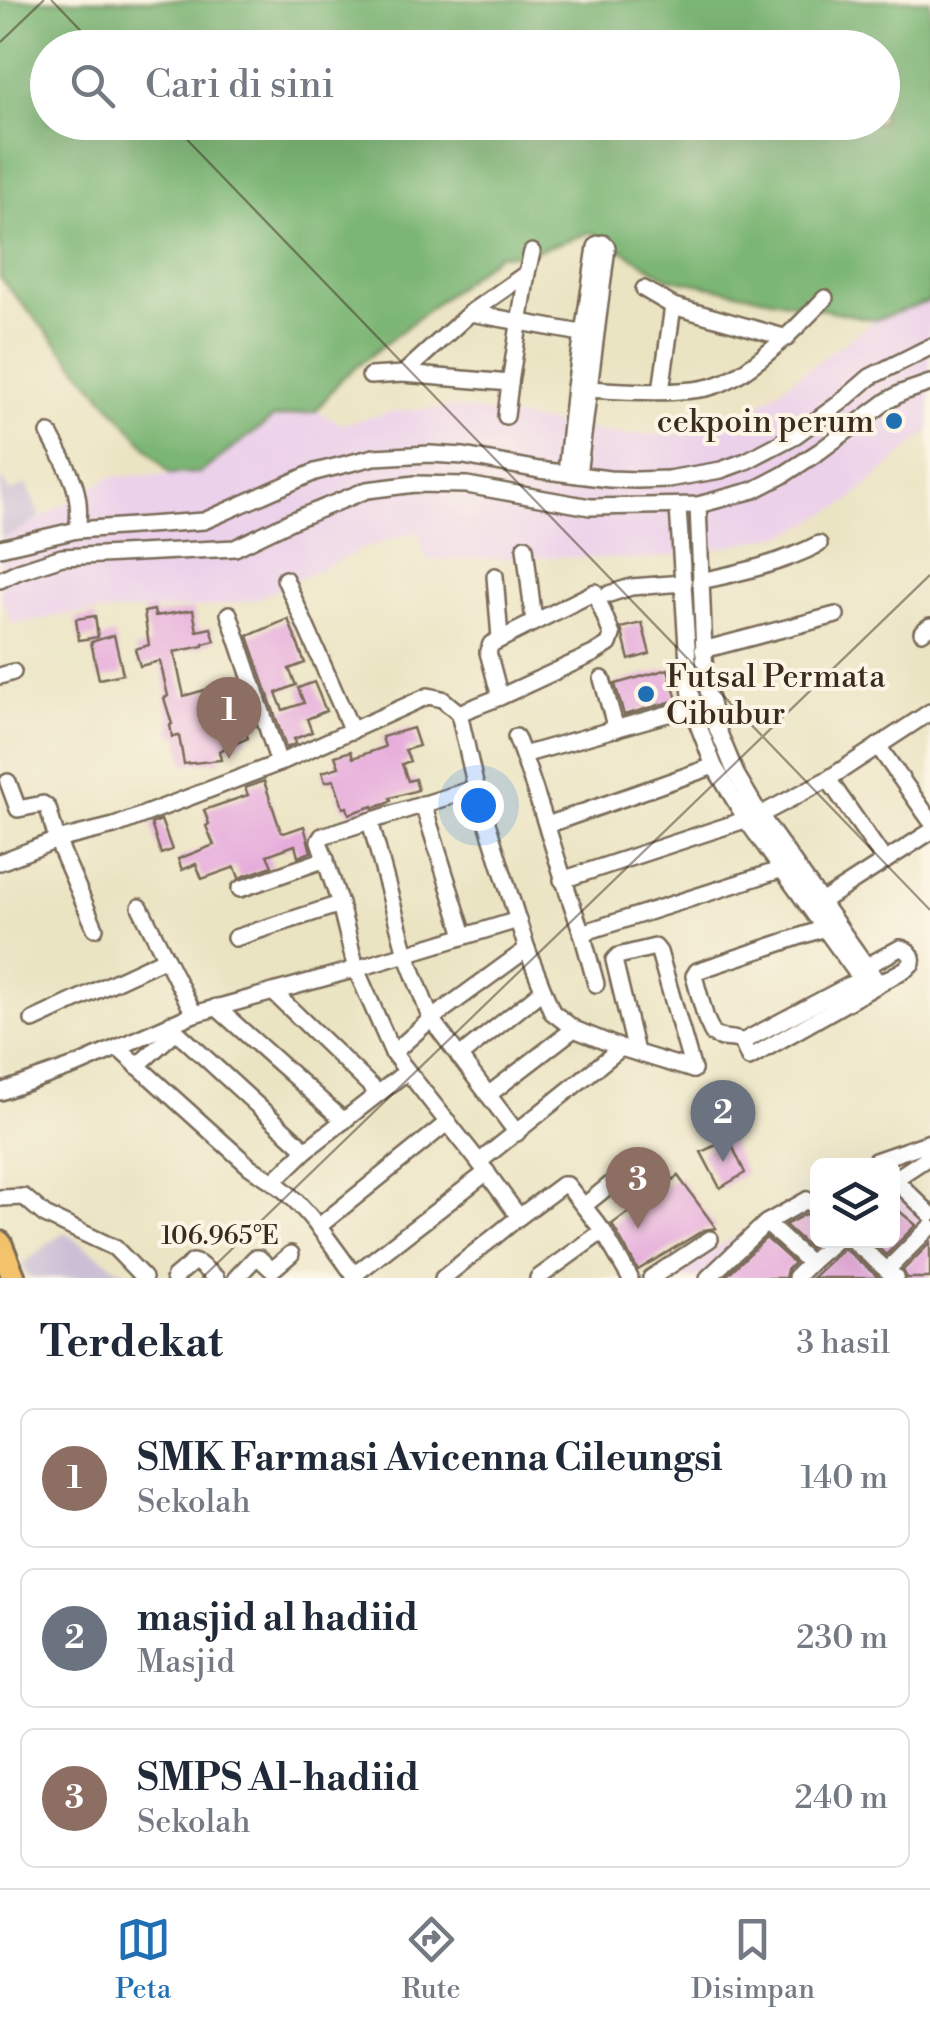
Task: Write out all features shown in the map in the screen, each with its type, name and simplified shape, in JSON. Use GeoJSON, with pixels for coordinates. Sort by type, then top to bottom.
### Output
{"type":"FeatureCollection","features":[{"type":"Feature","properties":{"kind":"highway"},"geometry":{"type":"LineString","coordinates":[[0,1243],[14,1278]]}},
{"type":"Feature","properties":{"kind":"street"},"geometry":{"type":"LineString","coordinates":[[572,473],[596,247],[604,243],[607,248],[589,334]]}},
{"type":"Feature","properties":{"kind":"street"},"geometry":{"type":"LineString","coordinates":[[506,416],[532,252]]}},
{"type":"Feature","properties":{"kind":"street"},"geometry":{"type":"LineString","coordinates":[[403,374],[470,314],[527,272]]}},
{"type":"Feature","properties":{"kind":"street"},"geometry":{"type":"LineString","coordinates":[[644,289],[674,306],[787,338]]}},
{"type":"Feature","properties":{"kind":"street"},"geometry":{"type":"LineString","coordinates":[[582,388],[662,391],[716,386],[787,338],[824,298]]}},
{"type":"Feature","properties":{"kind":"street"},"geometry":{"type":"LineString","coordinates":[[662,391],[674,306]]}},
{"type":"Feature","properties":{"kind":"street"},"geometry":{"type":"LineString","coordinates":[[470,314],[589,334]]}},
{"type":"Feature","properties":{"kind":"street"},"geometry":{"type":"LineString","coordinates":[[0,580],[62,557],[236,548],[367,490],[414,484],[467,486],[590,507],[698,505],[754,490],[820,451],[878,388],[919,350],[930,347]]}},
{"type":"Feature","properties":{"kind":"street"},"geometry":{"type":"LineString","coordinates":[[370,376],[403,374],[510,382]]}},
{"type":"Feature","properties":{"kind":"street"},"geometry":{"type":"LineString","coordinates":[[0,548],[77,530],[204,522],[315,472],[374,458],[464,456],[539,470],[637,480],[721,470],[766,451],[840,404],[878,388],[901,393],[930,383]]}},
{"type":"Feature","properties":{"kind":"street"},"geometry":{"type":"LineString","coordinates":[[48,432],[75,481],[80,512],[77,530]]}},
{"type":"Feature","properties":{"kind":"street"},"geometry":{"type":"LineString","coordinates":[[698,505],[692,582],[692,707],[714,766],[821,902],[869,978]]}},
{"type":"Feature","properties":{"kind":"street"},"geometry":{"type":"LineString","coordinates":[[678,507],[703,650],[704,678],[717,728],[753,818],[825,928],[869,978]]}},
{"type":"Feature","properties":{"kind":"street"},"geometry":{"type":"LineString","coordinates":[[609,594],[631,587],[729,576],[818,544]]}},
{"type":"Feature","properties":{"kind":"street"},"geometry":{"type":"LineString","coordinates":[[524,548],[534,622]]}},
{"type":"Feature","properties":{"kind":"street"},"geometry":{"type":"LineString","coordinates":[[495,576],[500,638]]}},
{"type":"Feature","properties":{"kind":"street"},"geometry":{"type":"LineString","coordinates":[[285,579],[352,731]]}},
{"type":"Feature","properties":{"kind":"street"},"geometry":{"type":"LineString","coordinates":[[459,714],[500,697],[605,648],[612,635],[595,592],[491,644],[488,652],[500,697]]}},
{"type":"Feature","properties":{"kind":"street"},"geometry":{"type":"LineString","coordinates":[[229,614],[280,763]]}},
{"type":"Feature","properties":{"kind":"street"},"geometry":{"type":"LineString","coordinates":[[703,650],[836,615]]}},
{"type":"Feature","properties":{"kind":"street"},"geometry":{"type":"LineString","coordinates":[[602,679],[616,728]]}},
{"type":"Feature","properties":{"kind":"street"},"geometry":{"type":"LineString","coordinates":[[0,862],[57,840],[114,826],[280,763],[428,696],[442,698],[459,714],[476,788],[527,949],[552,1012],[574,1028],[628,1050],[693,1070],[659,952],[655,947],[614,960],[628,1050]]}},
{"type":"Feature","properties":{"kind":"street"},"geometry":{"type":"LineString","coordinates":[[523,755],[692,707]]}},
{"type":"Feature","properties":{"kind":"street"},"geometry":{"type":"LineString","coordinates":[[562,880],[753,818],[828,778],[930,712]]}},
{"type":"Feature","properties":{"kind":"street"},"geometry":{"type":"LineString","coordinates":[[516,737],[596,984]]}},
{"type":"Feature","properties":{"kind":"street"},"geometry":{"type":"LineString","coordinates":[[878,746],[930,820]]}},
{"type":"Feature","properties":{"kind":"street"},"geometry":{"type":"LineString","coordinates":[[547,824],[714,766]]}},
{"type":"Feature","properties":{"kind":"street"},"geometry":{"type":"LineString","coordinates":[[828,778],[885,861]]}},
{"type":"Feature","properties":{"kind":"street"},"geometry":{"type":"LineString","coordinates":[[8,782],[18,809],[46,806],[95,928]]}},
{"type":"Feature","properties":{"kind":"street"},"geometry":{"type":"LineString","coordinates":[[476,788],[321,837],[320,842],[356,969],[393,1053],[519,1217]]}},
{"type":"Feature","properties":{"kind":"street"},"geometry":{"type":"LineString","coordinates":[[423,804],[464,934]]}},
{"type":"Feature","properties":{"kind":"street"},"geometry":{"type":"LineString","coordinates":[[370,821],[406,954],[431,1019],[517,1133]]}},
{"type":"Feature","properties":{"kind":"street"},"geometry":{"type":"LineString","coordinates":[[821,902],[930,832]]}},
{"type":"Feature","properties":{"kind":"street"},"geometry":{"type":"LineString","coordinates":[[240,889],[326,859]]}},
{"type":"Feature","properties":{"kind":"street"},"geometry":{"type":"LineString","coordinates":[[582,933],[783,869]]}},
{"type":"Feature","properties":{"kind":"street"},"geometry":{"type":"LineString","coordinates":[[235,938],[340,904]]}},
{"type":"Feature","properties":{"kind":"street"},"geometry":{"type":"LineString","coordinates":[[140,908],[194,1014]]}},
{"type":"Feature","properties":{"kind":"street"},"geometry":{"type":"LineString","coordinates":[[0,1092],[174,1027],[194,1014],[518,920]]}},
{"type":"Feature","properties":{"kind":"street"},"geometry":{"type":"LineString","coordinates":[[825,928],[695,973],[698,995],[713,1034],[717,1038],[734,1038],[746,1050],[869,978]]}},
{"type":"Feature","properties":{"kind":"street"},"geometry":{"type":"LineString","coordinates":[[393,1053],[431,1019],[527,949]]}},
{"type":"Feature","properties":{"kind":"street"},"geometry":{"type":"LineString","coordinates":[[33,1020],[164,958]]}},
{"type":"Feature","properties":{"kind":"street"},"geometry":{"type":"LineString","coordinates":[[459,1057],[542,991]]}},
{"type":"Feature","properties":{"kind":"street"},"geometry":{"type":"LineString","coordinates":[[274,992],[378,1093]]}},
{"type":"Feature","properties":{"kind":"street"},"geometry":{"type":"LineString","coordinates":[[216,1007],[344,1121]]}},
{"type":"Feature","properties":{"kind":"street"},"geometry":{"type":"LineString","coordinates":[[138,1066],[174,1027]]}},
{"type":"Feature","properties":{"kind":"street"},"geometry":{"type":"LineString","coordinates":[[174,1027],[306,1150]]}},
{"type":"Feature","properties":{"kind":"street"},"geometry":{"type":"LineString","coordinates":[[488,1094],[574,1028]]}},
{"type":"Feature","properties":{"kind":"street"},"geometry":{"type":"LineString","coordinates":[[118,1048],[261,1176],[274,1181],[318,1227],[355,1276],[517,1133],[628,1050]]}},
{"type":"Feature","properties":{"kind":"street"},"geometry":{"type":"LineString","coordinates":[[274,1181],[306,1150],[406,1072]]}},
{"type":"Feature","properties":{"kind":"street"},"geometry":{"type":"LineString","coordinates":[[318,1227],[448,1122]]}},
{"type":"Feature","properties":{"kind":"street"},"geometry":{"type":"LineString","coordinates":[[889,1158],[930,1142]]}},
{"type":"Feature","properties":{"kind":"street"},"geometry":{"type":"LineString","coordinates":[[900,1174],[930,1156]]}},
{"type":"Feature","properties":{"kind":"street"},"geometry":{"type":"LineString","coordinates":[[585,1205],[627,1171]]}},
{"type":"Feature","properties":{"kind":"street"},"geometry":{"type":"LineString","coordinates":[[900,1183],[927,1206]]}},
{"type":"Feature","properties":{"kind":"street"},"geometry":{"type":"LineString","coordinates":[[444,1278],[565,1184],[585,1205],[630,1278]]}},
{"type":"Feature","properties":{"kind":"street"},"geometry":{"type":"LineString","coordinates":[[0,1198],[24,1197],[45,1216],[112,1246],[144,1278]]}},
{"type":"Feature","properties":{"kind":"street"},"geometry":{"type":"LineString","coordinates":[[708,1278],[766,1223],[810,1203]]}},
{"type":"Feature","properties":{"kind":"street"},"geometry":{"type":"LineString","coordinates":[[766,1223],[810,1263]]}},
{"type":"Feature","properties":{"kind":"street"},"geometry":{"type":"LineString","coordinates":[[861,1248],[891,1274],[930,1227]]}},
{"type":"Feature","properties":{"kind":"street"},"geometry":{"type":"LineString","coordinates":[[538,1278],[602,1231]]}},
{"type":"Feature","properties":{"kind":"street"},"geometry":{"type":"LineString","coordinates":[[651,1278],[710,1239]]}},
{"type":"Feature","properties":{"kind":"street"},"geometry":{"type":"LineString","coordinates":[[796,1278],[827,1248]]}},
{"type":"Feature","properties":{"kind":"street"},"geometry":{"type":"LineString","coordinates":[[236,1278],[255,1258],[272,1270],[292,1254]]}},
{"type":"Feature","properties":{"kind":"street"},"geometry":{"type":"LineString","coordinates":[[174,1278],[193,1262],[216,1278]]}},
{"type":"Feature","properties":{"kind":"shaded area"},"geometry":{"type":"Polygon","coordinates":[[[930,301],[930,430],[847,503],[790,533],[641,560],[427,560],[418,531],[369,546],[257,599],[208,607],[72,614],[11,624],[0,594],[0,538],[12,535],[110,477],[200,473],[273,418],[316,411],[343,424],[395,411],[453,407],[620,435],[685,434],[744,415],[875,320],[930,301]]]}},
{"type":"Feature","properties":{"kind":"shaded area"},"geometry":{"type":"Polygon","coordinates":[[[0,474],[10,493],[26,484],[40,517],[12,535],[0,537],[0,474]]]}},
{"type":"Feature","properties":{"kind":"shaded area"},"geometry":{"type":"Polygon","coordinates":[[[810,1194],[810,1248],[900,1248],[900,1195],[930,1221],[930,1278],[677,1278],[704,1255],[810,1194]]]}},
{"type":"Feature","properties":{"kind":"shaded area"},"geometry":{"type":"Polygon","coordinates":[[[64,1232],[129,1278],[29,1278],[23,1264],[64,1232]]]}},
{"type":"Feature","properties":{"kind":"green space"},"geometry":{"type":"Polygon","coordinates":[[[0,0],[930,0],[930,301],[875,320],[668,278],[592,232],[526,254],[497,255],[341,379],[316,411],[273,418],[200,473],[170,474],[0,278],[0,0]]]}},
{"type":"Feature","properties":{"kind":"building"},"geometry":{"type":"Polygon","coordinates":[[[154,610],[155,616],[193,610],[197,631],[211,628],[215,641],[174,652],[184,696],[225,684],[232,698],[248,738],[219,751],[221,760],[184,764],[179,736],[172,737],[160,661],[140,666],[135,649],[149,645],[144,612],[154,610]]]}},
{"type":"Feature","properties":{"kind":"building"},"geometry":{"type":"Polygon","coordinates":[[[95,616],[98,637],[79,640],[76,619],[95,616]]]}},
{"type":"Feature","properties":{"kind":"building"},"geometry":{"type":"Polygon","coordinates":[[[288,619],[305,663],[289,669],[296,685],[276,693],[283,710],[304,703],[298,688],[314,682],[326,711],[307,719],[312,732],[294,739],[296,743],[286,748],[248,636],[288,619]]]}},
{"type":"Feature","properties":{"kind":"building","name":"Futsal Permata Cibubur"},"geometry":{"type":"Polygon","coordinates":[[[642,623],[650,654],[629,660],[621,628],[642,623]]]}},
{"type":"Feature","properties":{"kind":"building"},"geometry":{"type":"Polygon","coordinates":[[[114,635],[123,674],[99,679],[91,642],[114,635]]]}},
{"type":"Feature","properties":{"kind":"building","name":"Futsal Permata Cibubur"},"geometry":{"type":"Polygon","coordinates":[[[668,669],[677,700],[624,715],[615,684],[668,669]]]}},
{"type":"Feature","properties":{"kind":"building"},"geometry":{"type":"Polygon","coordinates":[[[413,728],[419,746],[405,750],[410,761],[402,764],[408,781],[415,779],[418,790],[349,814],[347,807],[343,808],[334,780],[325,782],[322,772],[339,767],[335,756],[351,751],[353,758],[385,747],[382,737],[413,728]]]}},
{"type":"Feature","properties":{"kind":"building"},"geometry":{"type":"Polygon","coordinates":[[[264,781],[281,832],[304,826],[311,852],[298,857],[295,845],[267,855],[272,866],[239,878],[235,867],[202,879],[196,864],[182,870],[178,859],[214,845],[204,810],[248,795],[245,788],[264,781]]]}},
{"type":"Feature","properties":{"kind":"building"},"geometry":{"type":"Polygon","coordinates":[[[161,820],[172,850],[161,854],[151,824],[161,820]]]}},
{"type":"Feature","properties":{"kind":"building"},"geometry":{"type":"Polygon","coordinates":[[[729,1139],[745,1173],[720,1188],[701,1152],[729,1139]]]}},
{"type":"Feature","properties":{"kind":"building"},"geometry":{"type":"Polygon","coordinates":[[[678,1176],[716,1228],[704,1230],[638,1270],[612,1224],[678,1176]]]}},
{"type":"Feature","properties":{"kind":"building"},"geometry":{"type":"Polygon","coordinates":[[[900,1212],[916,1225],[900,1241],[900,1212]]]}},
{"type":"Feature","properties":{"kind":"building"},"geometry":{"type":"Polygon","coordinates":[[[806,1214],[810,1216],[810,1248],[785,1225],[806,1214]]]}},
{"type":"Feature","properties":{"kind":"building"},"geometry":{"type":"Polygon","coordinates":[[[766,1238],[794,1263],[785,1278],[724,1278],[766,1238]]]}},
{"type":"Feature","properties":{"kind":"building"},"geometry":{"type":"Polygon","coordinates":[[[930,1243],[930,1278],[907,1278],[903,1270],[930,1243]]]}},
{"type":"Feature","properties":{"kind":"building"},"geometry":{"type":"Polygon","coordinates":[[[844,1248],[879,1278],[812,1278],[844,1248]]]}},
{"type":"Feature","properties":{"kind":"place","name":"cekpoin perum"},"geometry":{"type":"Point","coordinates":[894,421]}},
{"type":"Feature","properties":{"kind":"place","name":"Futsal Permata Cibubur"},"geometry":{"type":"Point","coordinates":[646,694]}},
{"type":"Feature","properties":{"kind":"place","name":"SMK Farmasi Avicenna Cileungsi"},"geometry":{"type":"Point","coordinates":[229,759]}},
{"type":"Feature","properties":{"kind":"place","name":"masjid al hadiid"},"geometry":{"type":"Point","coordinates":[723,1162]}},
{"type":"Feature","properties":{"kind":"place","name":"SMPS Al-hadiid"},"geometry":{"type":"Point","coordinates":[638,1229]}}]}
